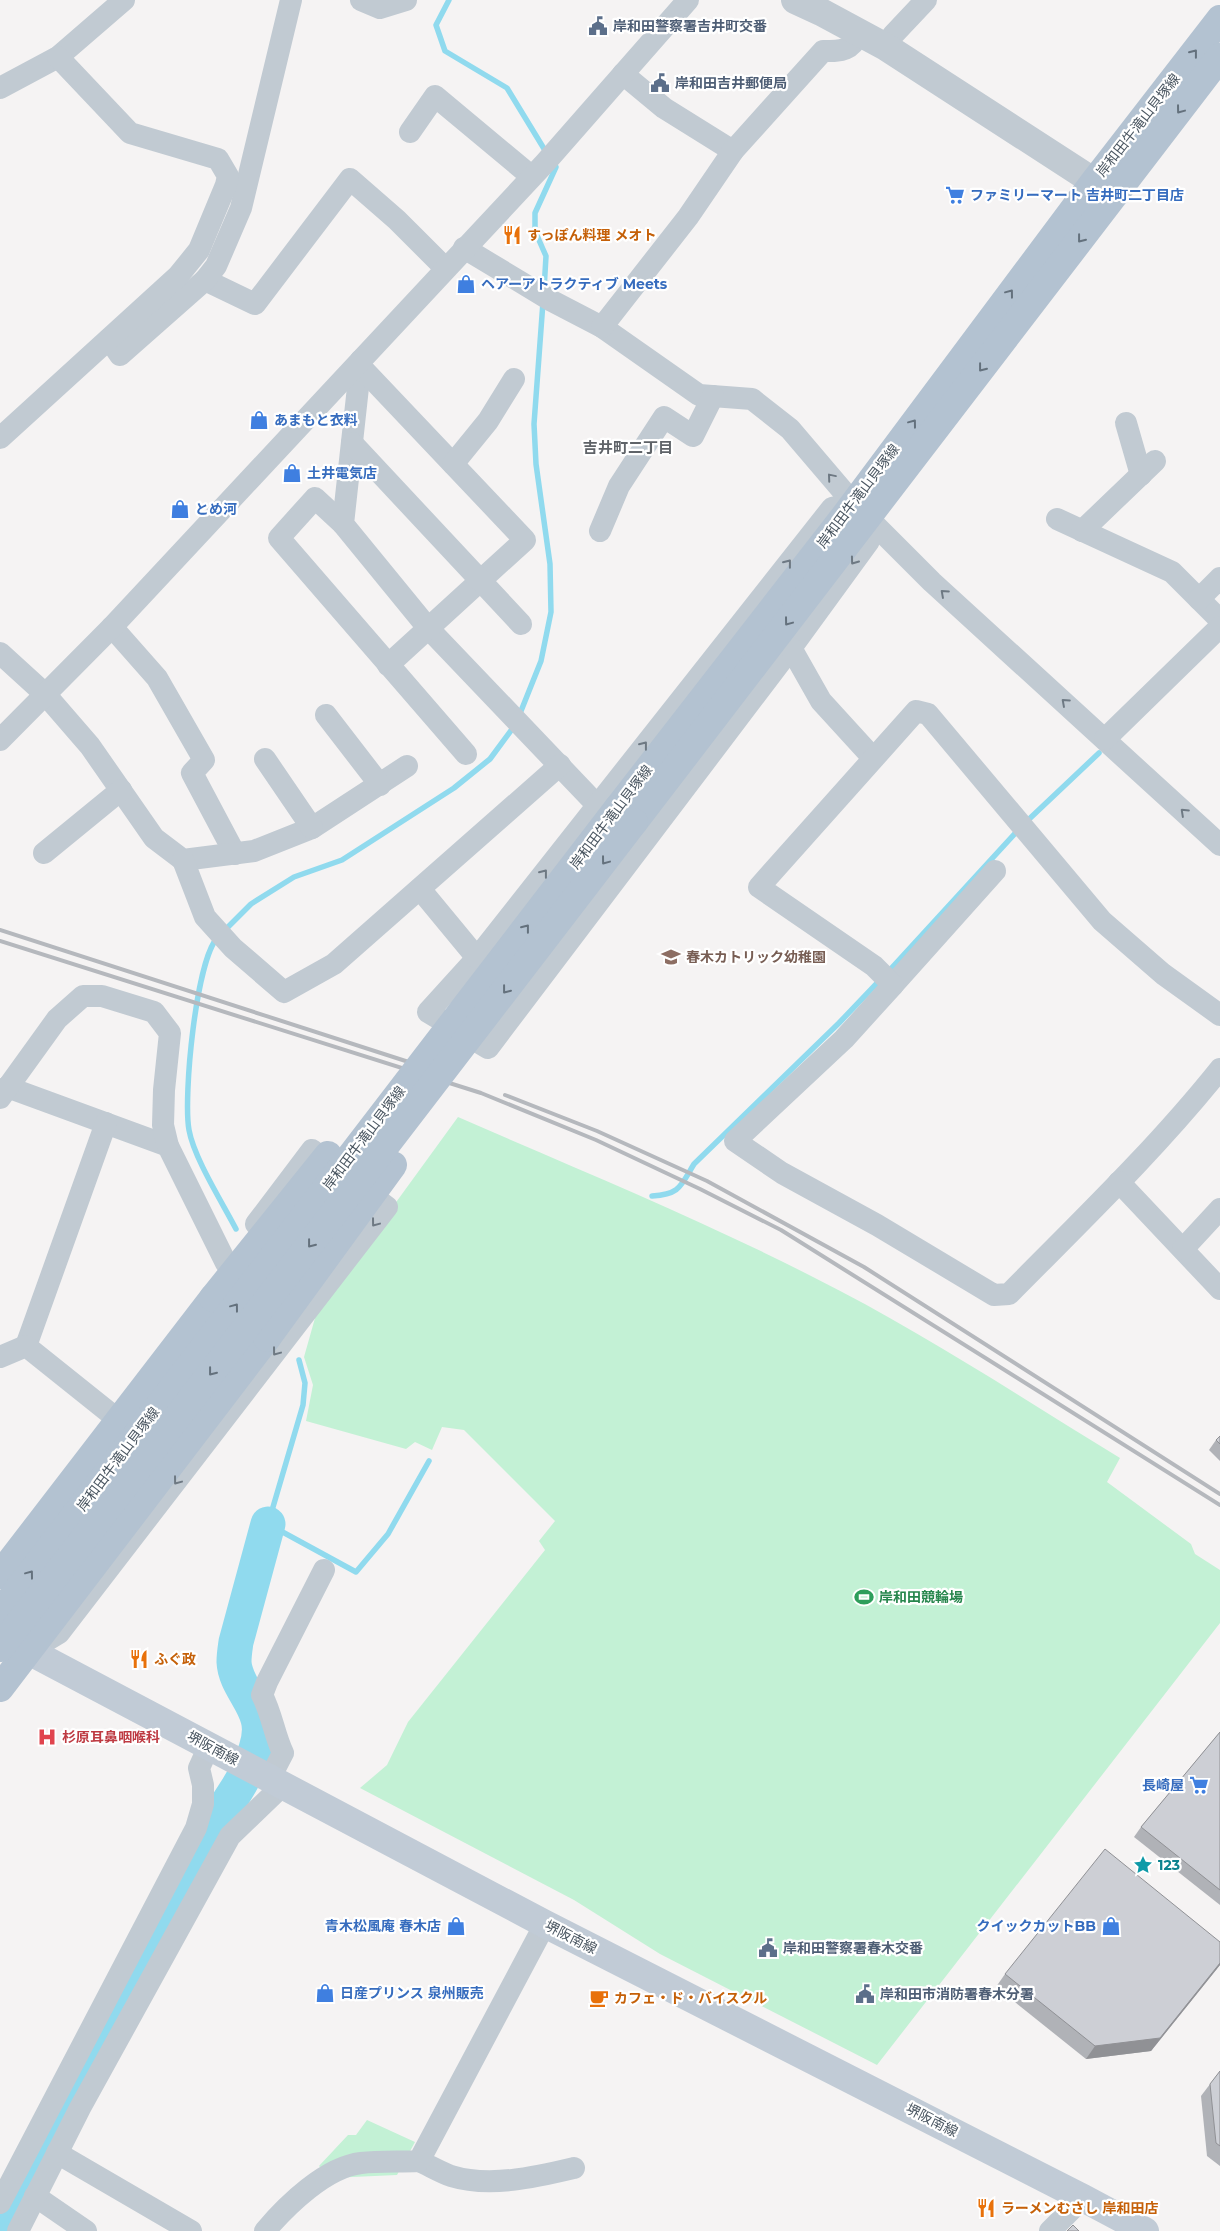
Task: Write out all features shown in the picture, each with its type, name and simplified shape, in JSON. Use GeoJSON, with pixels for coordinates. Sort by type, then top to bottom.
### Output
{"type":"FeatureCollection","features":[{"type":"Feature","properties":{"kind":"main road","name":"岸和田牛滝山貝塚線"},"geometry":{"type":"LineString","coordinates":[[0,1648],[437,1060],[616,812],[861,510],[1104,188],[1220,19]]}},
{"type":"Feature","properties":{"kind":"main road","name":"岸和田牛滝山貝塚線"},"geometry":{"type":"LineString","coordinates":[[1104,188],[1220,57]]}},
{"type":"Feature","properties":{"kind":"main road","name":"岸和田牛滝山貝塚線"},"geometry":{"type":"LineString","coordinates":[[0,1613],[437,1060]]}},
{"type":"Feature","properties":{"kind":"main road"},"geometry":{"type":"LineString","coordinates":[[0,1575],[213,1298],[355,1122],[437,1060]]}},
{"type":"Feature","properties":{"kind":"main road"},"geometry":{"type":"LineString","coordinates":[[0,1688],[267,1338],[388,1174],[437,1060]]}},
{"type":"Feature","properties":{"kind":"main road","name":"堺阪南線"},"geometry":{"type":"LineString","coordinates":[[0,1636],[545,1924],[1145,2231]]}},
{"type":"Feature","properties":{"kind":"street"},"geometry":{"type":"LineString","coordinates":[[0,88],[58,57],[124,0]]}},
{"type":"Feature","properties":{"kind":"street"},"geometry":{"type":"LineString","coordinates":[[109,339],[120,355],[205,280],[216,266],[241,208],[291,0]]}},
{"type":"Feature","properties":{"kind":"street"},"geometry":{"type":"LineString","coordinates":[[361,0],[380,8],[406,0]]}},
{"type":"Feature","properties":{"kind":"street"},"geometry":{"type":"LineString","coordinates":[[0,740],[112,627],[361,363],[688,0]]}},
{"type":"Feature","properties":{"kind":"street"},"geometry":{"type":"LineString","coordinates":[[795,0],[886,47],[1104,188]]}},
{"type":"Feature","properties":{"kind":"street"},"geometry":{"type":"LineString","coordinates":[[886,47],[893,35],[926,0]]}},
{"type":"Feature","properties":{"kind":"street"},"geometry":{"type":"LineString","coordinates":[[602,327],[688,217],[733,151],[823,51],[842,51],[855,43],[860,32]]}},
{"type":"Feature","properties":{"kind":"street"},"geometry":{"type":"LineString","coordinates":[[0,438],[178,276],[199,250],[228,176],[218,159],[130,133],[58,57]]}},
{"type":"Feature","properties":{"kind":"street"},"geometry":{"type":"LineString","coordinates":[[623,74],[664,108],[733,151]]}},
{"type":"Feature","properties":{"kind":"street"},"geometry":{"type":"LineString","coordinates":[[410,132],[435,96],[531,176]]}},
{"type":"Feature","properties":{"kind":"street"},"geometry":{"type":"LineString","coordinates":[[205,280],[255,304],[350,179],[397,220],[445,268]]}},
{"type":"Feature","properties":{"kind":"street"},"geometry":{"type":"LineString","coordinates":[[464,248],[552,301],[602,327],[699,395],[752,399],[790,429],[861,510],[932,582],[1220,845]]}},
{"type":"Feature","properties":{"kind":"street"},"geometry":{"type":"LineString","coordinates":[[344,524],[361,363]]}},
{"type":"Feature","properties":{"kind":"street"},"geometry":{"type":"LineString","coordinates":[[361,363],[525,540],[388,664]]}},
{"type":"Feature","properties":{"kind":"street"},"geometry":{"type":"LineString","coordinates":[[453,464],[488,421],[514,379]]}},
{"type":"Feature","properties":{"kind":"street"},"geometry":{"type":"LineString","coordinates":[[600,531],[619,486],[664,417],[693,436],[713,396]]}},
{"type":"Feature","properties":{"kind":"street"},"geometry":{"type":"LineString","coordinates":[[1082,530],[1148,468],[1126,423]]}},
{"type":"Feature","properties":{"kind":"street"},"geometry":{"type":"LineString","coordinates":[[352,443],[521,624]]}},
{"type":"Feature","properties":{"kind":"street"},"geometry":{"type":"LineString","coordinates":[[466,754],[279,538],[315,498],[344,524],[428,628],[560,765],[616,812],[492,939],[428,1012],[488,1048],[791,648],[869,540],[861,510]]}},
{"type":"Feature","properties":{"kind":"street"},"geometry":{"type":"LineString","coordinates":[[1057,519],[1172,572],[1220,620]]}},
{"type":"Feature","properties":{"kind":"street"},"geometry":{"type":"LineString","coordinates":[[1199,599],[1220,578]]}},
{"type":"Feature","properties":{"kind":"street"},"geometry":{"type":"LineString","coordinates":[[1105,739],[1220,626]]}},
{"type":"Feature","properties":{"kind":"street"},"geometry":{"type":"LineString","coordinates":[[112,627],[157,678],[204,760],[192,774],[234,854]]}},
{"type":"Feature","properties":{"kind":"street"},"geometry":{"type":"LineString","coordinates":[[791,648],[821,701],[873,758]]}},
{"type":"Feature","properties":{"kind":"street"},"geometry":{"type":"LineString","coordinates":[[0,653],[45,694],[90,746],[154,838],[184,860],[205,918],[232,948],[284,992],[334,964],[560,765]]}},
{"type":"Feature","properties":{"kind":"street"},"geometry":{"type":"LineString","coordinates":[[894,985],[874,966],[760,887],[916,711],[928,714],[1102,921],[1162,974],[1220,1015]]}},
{"type":"Feature","properties":{"kind":"street"},"geometry":{"type":"LineString","coordinates":[[326,715],[380,786]]}},
{"type":"Feature","properties":{"kind":"street"},"geometry":{"type":"LineString","coordinates":[[264,759],[312,828]]}},
{"type":"Feature","properties":{"kind":"street"},"geometry":{"type":"LineString","coordinates":[[184,860],[254,851],[312,828],[380,786],[407,766]]}},
{"type":"Feature","properties":{"kind":"street"},"geometry":{"type":"LineString","coordinates":[[44,853],[121,790]]}},
{"type":"Feature","properties":{"kind":"street"},"geometry":{"type":"LineString","coordinates":[[996,871],[844,1039],[735,1141],[782,1173],[877,1225],[994,1295],[1010,1294],[1188,1109],[1220,1068]]}},
{"type":"Feature","properties":{"kind":"street"},"geometry":{"type":"LineString","coordinates":[[420,889],[477,958]]}},
{"type":"Feature","properties":{"kind":"street"},"geometry":{"type":"LineString","coordinates":[[492,939],[543,976]]}},
{"type":"Feature","properties":{"kind":"street"},"geometry":{"type":"LineString","coordinates":[[168,1146],[106,1123],[4,1093],[57,1019],[83,996],[102,996],[154,1012],[170,1033],[164,1090],[163,1124],[168,1146],[226,1263]]}},
{"type":"Feature","properties":{"kind":"street"},"geometry":{"type":"LineString","coordinates":[[0,1356],[26,1346],[106,1123]]}},
{"type":"Feature","properties":{"kind":"street"},"geometry":{"type":"LineString","coordinates":[[0,1555],[111,1414],[312,1150],[387,1207],[59,1633],[29,1651]]}},
{"type":"Feature","properties":{"kind":"street"},"geometry":{"type":"LineString","coordinates":[[1119,1182],[1220,1289]]}},
{"type":"Feature","properties":{"kind":"street"},"geometry":{"type":"LineString","coordinates":[[1183,1249],[1220,1209]]}},
{"type":"Feature","properties":{"kind":"street"},"geometry":{"type":"LineString","coordinates":[[26,1346],[111,1414]]}},
{"type":"Feature","properties":{"kind":"street"},"geometry":{"type":"LineString","coordinates":[[18,2231],[80,2108],[230,1836],[272,1779],[284,1753],[274,1735],[270,1711],[262,1695],[275,1646],[312,1577]]}},
{"type":"Feature","properties":{"kind":"street"},"geometry":{"type":"LineString","coordinates":[[0,2203],[196,1828],[203,1804],[203,1785],[199,1768],[214,1748]]}},
{"type":"Feature","properties":{"kind":"street"},"geometry":{"type":"LineString","coordinates":[[419,2161],[545,1924]]}},
{"type":"Feature","properties":{"kind":"street"},"geometry":{"type":"LineString","coordinates":[[57,2096],[80,2108]]}},
{"type":"Feature","properties":{"kind":"street"},"geometry":{"type":"LineString","coordinates":[[57,2153],[191,2231]]}},
{"type":"Feature","properties":{"kind":"street"},"geometry":{"type":"LineString","coordinates":[[265,2231],[275,2219],[320,2178],[360,2163],[419,2161],[452,2176],[481,2180],[510,2180],[574,2168]]}},
{"type":"Feature","properties":{"kind":"street"},"geometry":{"type":"LineString","coordinates":[[35,2196],[86,2231]]}},
{"type":"Feature","properties":{"kind":"street"},"geometry":{"type":"LineString","coordinates":[[1050,2231],[1083,2198]]}},
{"type":"Feature","properties":{"kind":"green space","name":"岸和田競輪場"},"geometry":{"type":"Polygon","coordinates":[[[458,1117],[726,1234],[852,1297],[930,1341],[1120,1458],[1107,1482],[1191,1544],[1195,1554],[1220,1570],[1220,1623],[877,2065],[660,1954],[574,1900],[360,1788],[387,1765],[408,1722],[545,1550],[539,1541],[555,1521],[464,1430],[442,1427],[432,1450],[415,1442],[406,1449],[306,1421],[313,1385],[304,1357],[317,1311],[458,1117]]]}},
{"type":"Feature","properties":{"kind":"green space"},"geometry":{"type":"Polygon","coordinates":[[[367,2120],[415,2142],[397,2175],[330,2178],[319,2166],[348,2135],[356,2135],[367,2120]]]}},
{"type":"Feature","properties":{"kind":"building"},"geometry":{"type":"Polygon","coordinates":[[[1220,1436],[1220,1444],[1216,1440],[1220,1436]]]}},
{"type":"Feature","properties":{"kind":"building","name":"長崎屋"},"geometry":{"type":"Polygon","coordinates":[[[1220,1732],[1220,1890],[1141,1827],[1220,1732]]]}},
{"type":"Feature","properties":{"kind":"building"},"geometry":{"type":"Polygon","coordinates":[[[1105,1849],[1220,1942],[1220,1963],[1160,2038],[1095,2046],[1005,1974],[1105,1849]]]}},
{"type":"Feature","properties":{"kind":"building"},"geometry":{"type":"Polygon","coordinates":[[[1220,2071],[1220,2146],[1216,2143],[1210,2084],[1220,2071]]]}},
{"type":"Feature","properties":{"kind":"building"},"geometry":{"type":"Polygon","coordinates":[[[1073,2225],[1079,2231],[1067,2231],[1073,2225]]]}},
{"type":"Feature","properties":{"kind":"waterway"},"geometry":{"type":"LineString","coordinates":[[449,0],[436,25],[445,51],[507,88],[546,152]]}},
{"type":"Feature","properties":{"kind":"waterway"},"geometry":{"type":"LineString","coordinates":[[544,290],[546,256],[535,231],[535,213],[556,167],[553,162]]}},
{"type":"Feature","properties":{"kind":"waterway"},"geometry":{"type":"LineString","coordinates":[[519,716],[541,661],[551,612],[550,564],[536,464],[534,424],[543,302]]}},
{"type":"Feature","properties":{"kind":"waterway"},"geometry":{"type":"LineString","coordinates":[[225,930],[251,904],[294,877],[342,860],[454,788],[490,759],[515,725]]}},
{"type":"Feature","properties":{"kind":"waterway"},"geometry":{"type":"LineString","coordinates":[[1026,822],[1099,753]]}},
{"type":"Feature","properties":{"kind":"waterway"},"geometry":{"type":"LineString","coordinates":[[887,973],[1019,829]]}},
{"type":"Feature","properties":{"kind":"waterway"},"geometry":{"type":"LineString","coordinates":[[218,937],[210,950],[203,972],[193,1029],[188,1089],[189,1130],[196,1153],[236,1229]]}},
{"type":"Feature","properties":{"kind":"waterway"},"geometry":{"type":"LineString","coordinates":[[652,1196],[668,1193],[678,1188],[694,1164],[839,1023],[881,979]]}},
{"type":"Feature","properties":{"kind":"waterway"},"geometry":{"type":"LineString","coordinates":[[299,1360],[305,1383],[303,1405],[268,1524],[356,1572],[388,1534],[429,1461]]}},
{"type":"Feature","properties":{"kind":"waterway"},"geometry":{"type":"LineString","coordinates":[[0,2229],[218,1816],[233,1796],[247,1770],[258,1743],[258,1719],[237,1677],[234,1657],[236,1642],[268,1524]]}},
{"type":"Feature","properties":{"kind":"railway"},"geometry":{"type":"LineString","coordinates":[[0,930],[418,1065]]}},
{"type":"Feature","properties":{"kind":"railway"},"geometry":{"type":"LineString","coordinates":[[0,941],[481,1093],[596,1140],[781,1230],[1220,1505]]}},
{"type":"Feature","properties":{"kind":"railway"},"geometry":{"type":"LineString","coordinates":[[505,1095],[597,1131],[707,1181],[864,1267],[1220,1494]]}},
{"type":"Feature","properties":{"kind":"place","name":"岸和田警察署吉井町交番"},"geometry":{"type":"Point","coordinates":[598,26]}},
{"type":"Feature","properties":{"kind":"place","name":"岸和田吉井郵便局"},"geometry":{"type":"Point","coordinates":[660,83]}},
{"type":"Feature","properties":{"kind":"place","name":"ファミリーマート 吉井町二丁目店"},"geometry":{"type":"Point","coordinates":[955,195]}},
{"type":"Feature","properties":{"kind":"place","name":"すっぽん料理 メオト"},"geometry":{"type":"Point","coordinates":[512,235]}},
{"type":"Feature","properties":{"kind":"place","name":"ヘアーアトラクティブ Meets"},"geometry":{"type":"Point","coordinates":[466,284]}},
{"type":"Feature","properties":{"kind":"place","name":"あまもと衣料"},"geometry":{"type":"Point","coordinates":[259,420]}},
{"type":"Feature","properties":{"kind":"place","name":"土井電気店"},"geometry":{"type":"Point","coordinates":[292,473]}},
{"type":"Feature","properties":{"kind":"place","name":"とめ河"},"geometry":{"type":"Point","coordinates":[180,509]}},
{"type":"Feature","properties":{"kind":"place","name":"春木カトリック幼稚園"},"geometry":{"type":"Point","coordinates":[671,957]}},
{"type":"Feature","properties":{"kind":"place","name":"岸和田競輪場"},"geometry":{"type":"Point","coordinates":[864,1597]}},
{"type":"Feature","properties":{"kind":"place","name":"ふぐ政"},"geometry":{"type":"Point","coordinates":[139,1659]}},
{"type":"Feature","properties":{"kind":"place","name":"杉原耳鼻咽喉科"},"geometry":{"type":"Point","coordinates":[47,1737]}},
{"type":"Feature","properties":{"kind":"place","name":"長崎屋"},"geometry":{"type":"Point","coordinates":[1199,1785]}},
{"type":"Feature","properties":{"kind":"place","name":"123"},"geometry":{"type":"Point","coordinates":[1143,1865]}},
{"type":"Feature","properties":{"kind":"place","name":"青木松風庵 春木店"},"geometry":{"type":"Point","coordinates":[456,1926]}},
{"type":"Feature","properties":{"kind":"place","name":"クイックカットBB"},"geometry":{"type":"Point","coordinates":[1111,1926]}},
{"type":"Feature","properties":{"kind":"place","name":"岸和田警察署春木交番"},"geometry":{"type":"Point","coordinates":[768,1948]}},
{"type":"Feature","properties":{"kind":"place","name":"日産プリンス 泉州販売"},"geometry":{"type":"Point","coordinates":[325,1993]}},
{"type":"Feature","properties":{"kind":"place","name":"岸和田市消防署春木分署"},"geometry":{"type":"Point","coordinates":[865,1994]}},
{"type":"Feature","properties":{"kind":"place","name":"カフェ・ド・バイスクル"},"geometry":{"type":"Point","coordinates":[599,1998]}},
{"type":"Feature","properties":{"kind":"place","name":"ラーメンむさし 岸和田店"},"geometry":{"type":"Point","coordinates":[986,2208]}},
{"type":"Feature","properties":{"kind":"district","name":"吉井町二丁目"},"geometry":{"type":"Point","coordinates":[628,448]}}]}
